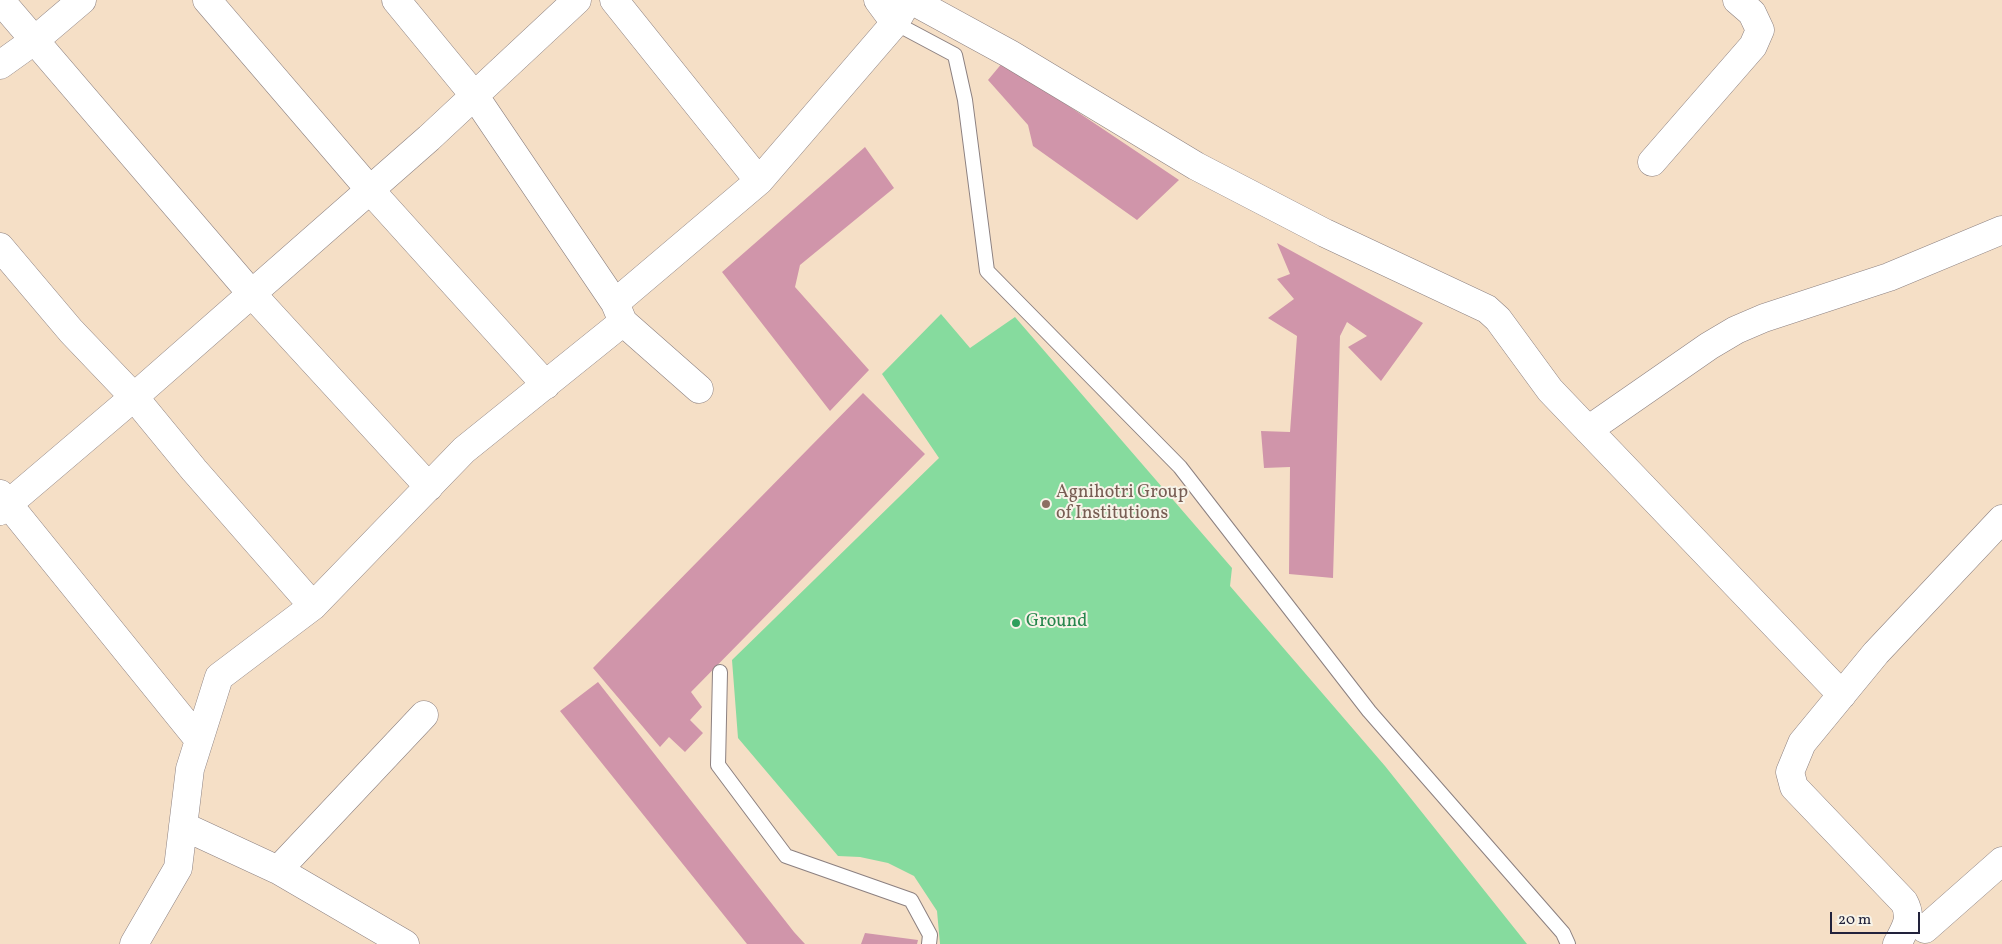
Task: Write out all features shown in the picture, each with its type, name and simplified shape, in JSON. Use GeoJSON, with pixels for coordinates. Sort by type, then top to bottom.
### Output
{"type":"FeatureCollection","features":[{"type":"Feature","properties":{"kind":"street"},"geometry":{"type":"LineString","coordinates":[[0,0],[251,293],[429,486]]}},
{"type":"Feature","properties":{"kind":"street"},"geometry":{"type":"LineString","coordinates":[[0,65],[35,40],[82,0]]}},
{"type":"Feature","properties":{"kind":"street"},"geometry":{"type":"LineString","coordinates":[[206,0],[370,190],[546,385]]}},
{"type":"Feature","properties":{"kind":"street"},"geometry":{"type":"LineString","coordinates":[[396,0],[474,95],[619,312],[699,389]]}},
{"type":"Feature","properties":{"kind":"street"},"geometry":{"type":"LineString","coordinates":[[199,740],[3,503],[134,397],[429,138],[577,0]]}},
{"type":"Feature","properties":{"kind":"street"},"geometry":{"type":"LineString","coordinates":[[614,0],[759,181]]}},
{"type":"Feature","properties":{"kind":"street"},"geometry":{"type":"LineString","coordinates":[[878,0],[905,8],[1010,54],[1196,166],[1325,233],[1487,309],[1502,324],[1540,378],[1842,695]]}},
{"type":"Feature","properties":{"kind":"street"},"geometry":{"type":"LineString","coordinates":[[1652,162],[1754,46],[1760,30],[1752,14],[1737,0]]}},
{"type":"Feature","properties":{"kind":"street"},"geometry":{"type":"LineString","coordinates":[[134,944],[178,868],[190,769],[219,677],[314,606],[464,450],[546,385],[619,312],[759,181],[905,8]]}},
{"type":"Feature","properties":{"kind":"street"},"geometry":{"type":"LineString","coordinates":[[1588,430],[1709,346],[1736,330],[1764,318],[1889,277],[2002,230]]}},
{"type":"Feature","properties":{"kind":"street"},"geometry":{"type":"LineString","coordinates":[[0,246],[71,331],[134,397],[194,470],[314,606]]}},
{"type":"Feature","properties":{"kind":"street"},"geometry":{"type":"LineString","coordinates":[[1924,928],[1904,902],[1794,787],[1790,772],[1802,743],[1876,653],[2002,519]]}},
{"type":"Feature","properties":{"kind":"street"},"geometry":{"type":"LineString","coordinates":[[278,870],[424,715]]}},
{"type":"Feature","properties":{"kind":"street"},"geometry":{"type":"LineString","coordinates":[[183,826],[278,870],[392,941]]}},
{"type":"Feature","properties":{"kind":"street"},"geometry":{"type":"LineString","coordinates":[[1897,944],[1906,928],[1924,928],[2002,861]]}},
{"type":"Feature","properties":{"kind":"lane"},"geometry":{"type":"LineString","coordinates":[[905,8],[955,55],[965,100],[986,271],[1180,467],[1369,711],[1563,933],[1568,944]]}},
{"type":"Feature","properties":{"kind":"lane"},"geometry":{"type":"LineString","coordinates":[[720,672],[718,765],[786,856],[911,900],[930,936],[930,944]]}},
{"type":"Feature","properties":{"kind":"green space","name":"Ground"},"geometry":{"type":"Polygon","coordinates":[[[941,314],[970,348],[1015,317],[1232,568],[1230,586],[1385,766],[1527,944],[940,944],[937,911],[914,876],[888,863],[860,857],[838,856],[738,738],[732,660],[939,458],[882,374],[941,314]]]}},
{"type":"Feature","properties":{"kind":"building"},"geometry":{"type":"Polygon","coordinates":[[[1003,62],[1179,180],[1137,220],[1033,146],[1028,125],[988,80],[1003,62]]]}},
{"type":"Feature","properties":{"kind":"building"},"geometry":{"type":"Polygon","coordinates":[[[865,147],[894,188],[800,265],[795,287],[869,370],[830,411],[722,272],[865,147]]]}},
{"type":"Feature","properties":{"kind":"building"},"geometry":{"type":"Polygon","coordinates":[[[1277,243],[1423,323],[1381,381],[1348,347],[1367,336],[1347,322],[1340,336],[1333,578],[1289,574],[1290,467],[1264,468],[1261,431],[1290,432],[1297,336],[1268,318],[1294,299],[1277,279],[1290,274],[1277,243]]]}},
{"type":"Feature","properties":{"kind":"building"},"geometry":{"type":"Polygon","coordinates":[[[863,393],[925,454],[691,692],[702,707],[690,720],[703,733],[685,752],[669,737],[660,747],[593,668],[863,393]]]}},
{"type":"Feature","properties":{"kind":"building"},"geometry":{"type":"Polygon","coordinates":[[[598,682],[805,944],[747,944],[560,711],[598,682]]]}},
{"type":"Feature","properties":{"kind":"building"},"geometry":{"type":"Polygon","coordinates":[[[865,933],[918,940],[917,944],[861,944],[865,933]]]}},
{"type":"Feature","properties":{"kind":"place","name":"Agnihotri Group of Institutions"},"geometry":{"type":"Point","coordinates":[1046,504]}},
{"type":"Feature","properties":{"kind":"place","name":"Ground"},"geometry":{"type":"Point","coordinates":[1016,623]}}]}
